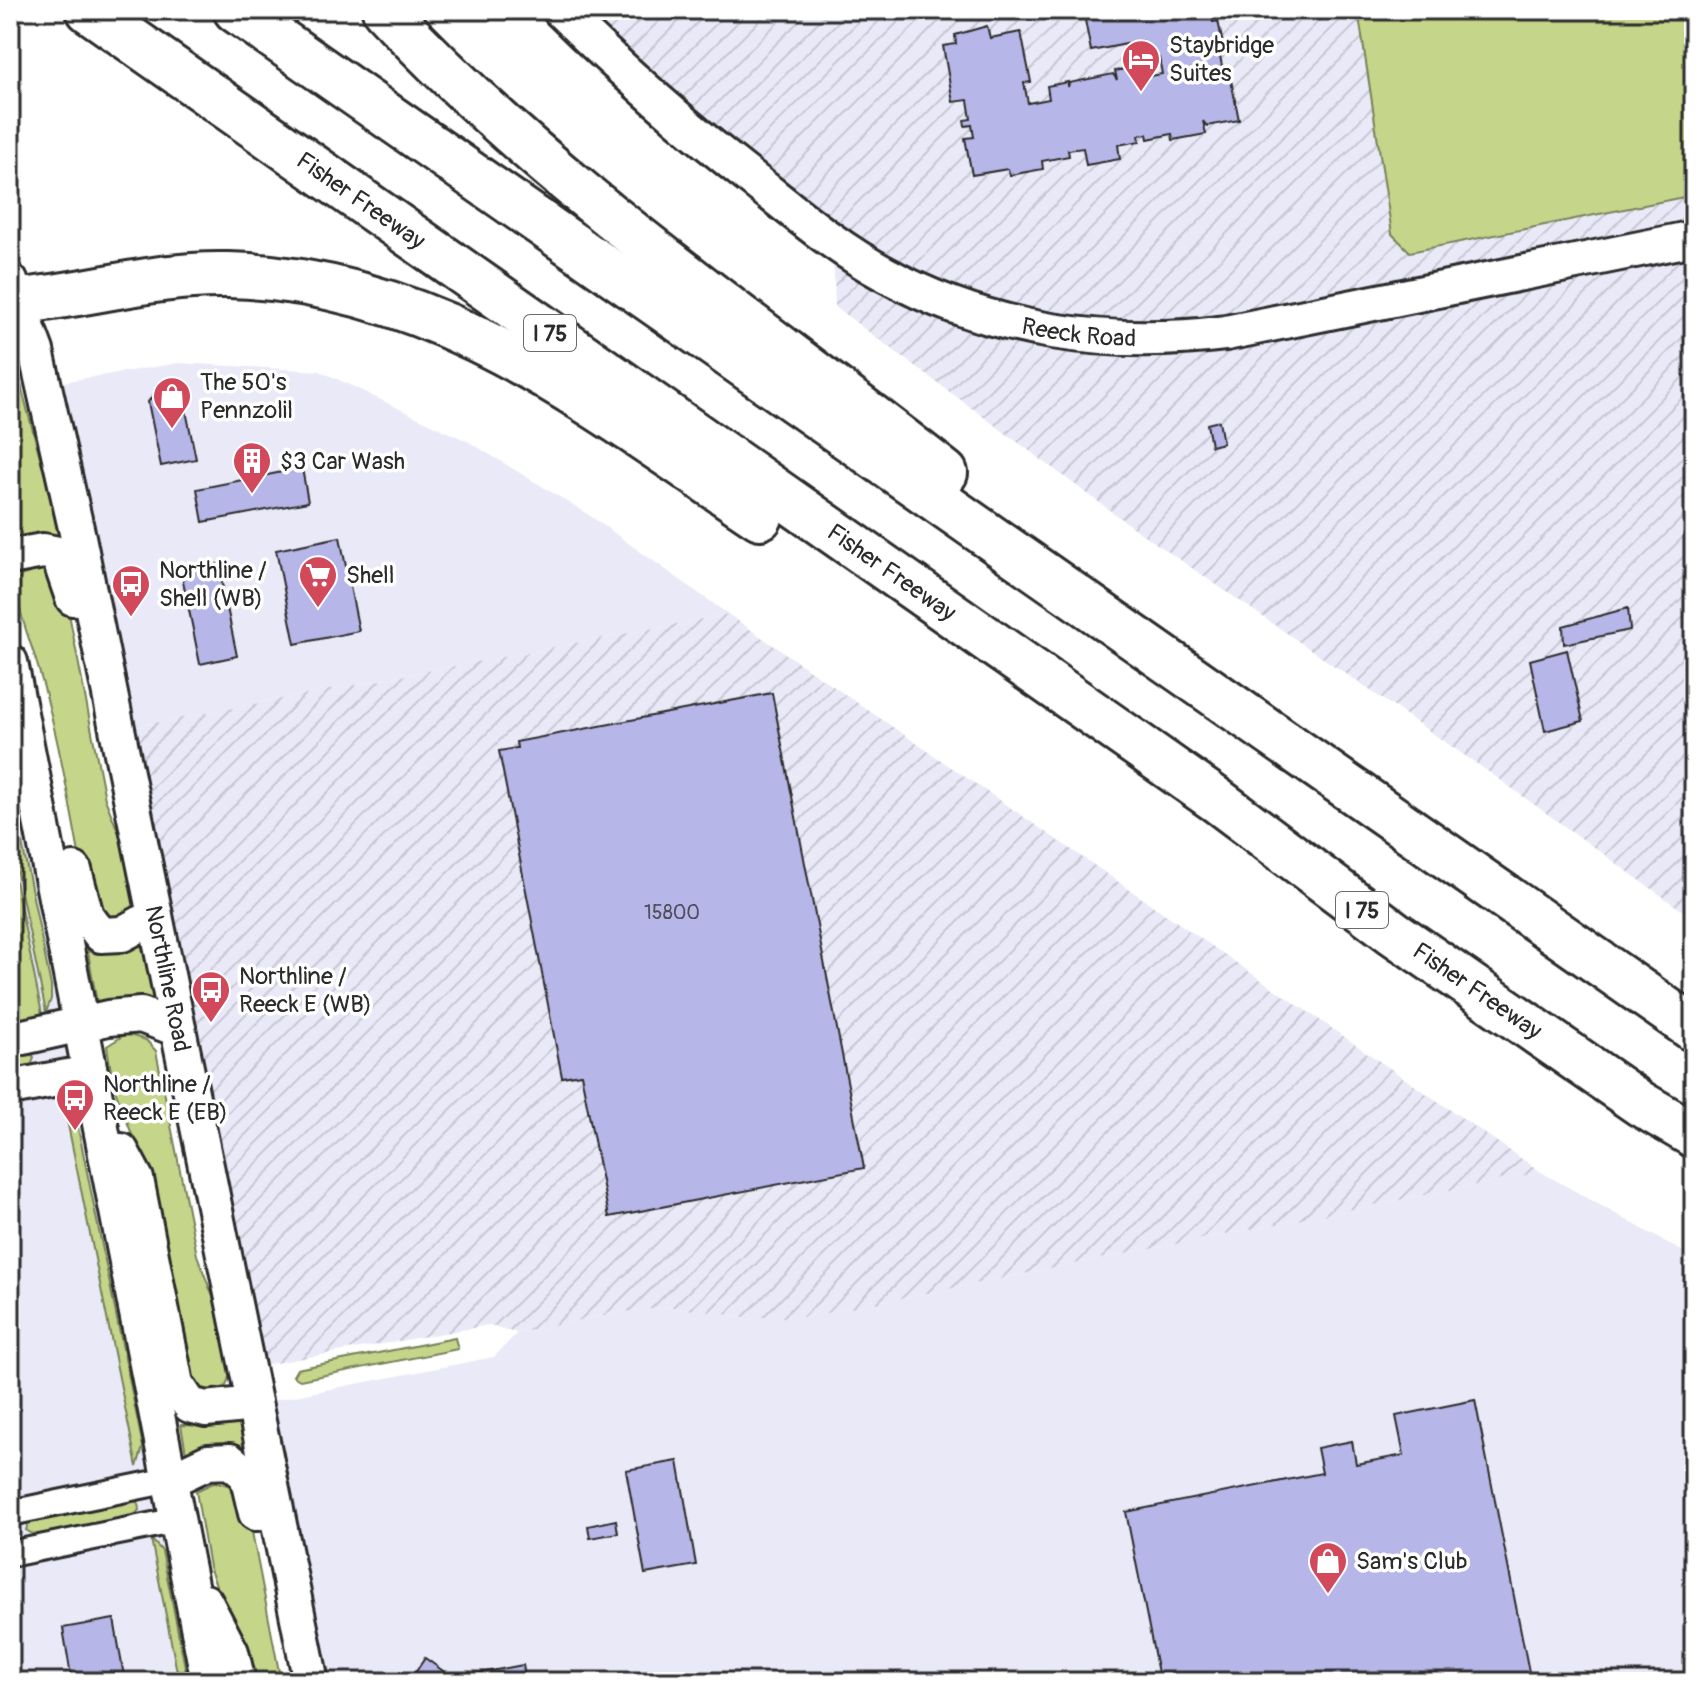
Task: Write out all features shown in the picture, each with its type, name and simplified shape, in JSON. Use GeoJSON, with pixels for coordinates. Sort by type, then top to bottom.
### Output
{"type":"FeatureCollection","features":[{"type":"Feature","properties":{"kind":"highway","name":"Fisher Freeway"},"geometry":{"type":"LineString","coordinates":[[89,10],[1218,801],[1394,933],[1641,1104],[1694,1135]]}},
{"type":"Feature","properties":{"kind":"highway"},"geometry":{"type":"LineString","coordinates":[[236,10],[1694,1029]]}},
{"type":"Feature","properties":{"kind":"highway"},"geometry":{"type":"LineString","coordinates":[[385,10],[447,74],[547,164],[760,336],[868,413],[987,506],[1067,592]]}},
{"type":"Feature","properties":{"kind":"highway"},"geometry":{"type":"LineString","coordinates":[[12,296],[59,297],[148,278],[229,275],[320,285],[405,306],[450,324],[526,363],[848,575],[1011,657]]}},
{"type":"Feature","properties":{"kind":"main road","name":"Reeck Road"},"geometry":{"type":"LineString","coordinates":[[560,10],[692,132],[834,243],[885,275],[940,301],[1045,331],[1154,340],[1226,333],[1694,238]]}},
{"type":"Feature","properties":{"kind":"main road","name":"Northline Road"},"geometry":{"type":"LineString","coordinates":[[12,296],[36,351],[51,415],[311,1682]]}},
{"type":"Feature","properties":{"kind":"main road"},"geometry":{"type":"LineString","coordinates":[[10,557],[43,551],[58,554],[67,571],[112,788],[137,827]]}},
{"type":"Feature","properties":{"kind":"main road"},"geometry":{"type":"LineString","coordinates":[[10,644],[41,706],[86,916],[92,927],[110,936],[122,934],[155,916]]}},
{"type":"Feature","properties":{"kind":"main road"},"geometry":{"type":"LineString","coordinates":[[10,662],[209,1682]]}},
{"type":"Feature","properties":{"kind":"main road"},"geometry":{"type":"LineString","coordinates":[[10,1040],[108,1018],[141,1015],[178,1029]]}},
{"type":"Feature","properties":{"kind":"main road"},"geometry":{"type":"LineString","coordinates":[[10,1088],[92,1088]]}},
{"type":"Feature","properties":{"kind":"main road"},"geometry":{"type":"LineString","coordinates":[[92,1088],[136,1179],[176,1384],[190,1405],[206,1409],[254,1404]]}},
{"type":"Feature","properties":{"kind":"main road"},"geometry":{"type":"LineString","coordinates":[[170,1480],[217,1461],[240,1466],[247,1475],[289,1682]]}},
{"type":"Feature","properties":{"kind":"main road"},"geometry":{"type":"LineString","coordinates":[[186,1566],[231,1652],[238,1682]]}},
{"type":"Feature","properties":{"kind":"street"},"geometry":{"type":"LineString","coordinates":[[10,1513],[170,1480]]}},
{"type":"Feature","properties":{"kind":"street"},"geometry":{"type":"LineString","coordinates":[[10,1552],[178,1520]]}},
{"type":"Feature","properties":{"kind":"shaded area"},"geometry":{"type":"Polygon","coordinates":[[[560,10],[1694,10],[1694,919],[1496,777],[1135,529],[835,307],[833,243],[560,10]]]}},
{"type":"Feature","properties":{"kind":"shaded area"},"geometry":{"type":"Polygon","coordinates":[[[179,363],[320,371],[469,442],[586,513],[728,614],[118,730],[44,385],[179,363]]]}},
{"type":"Feature","properties":{"kind":"shaded area"},"geometry":{"type":"Polygon","coordinates":[[[728,614],[1541,1172],[806,1317],[744,1317],[671,1307],[624,1312],[517,1333],[489,1325],[247,1368],[118,730],[728,614]]]}},
{"type":"Feature","properties":{"kind":"shaded area"},"geometry":{"type":"Polygon","coordinates":[[[10,662],[209,1682],[10,1682],[10,662]]]}},
{"type":"Feature","properties":{"kind":"shaded area"},"geometry":{"type":"Polygon","coordinates":[[[1541,1172],[1694,1258],[1694,1682],[311,1682],[254,1404],[494,1357],[517,1333],[624,1312],[671,1307],[744,1317],[806,1317],[1541,1172]]]}},
{"type":"Feature","properties":{"kind":"green space"},"geometry":{"type":"Polygon","coordinates":[[[1358,10],[1694,10],[1694,195],[1410,252],[1392,234],[1358,10]]]}},
{"type":"Feature","properties":{"kind":"green space"},"geometry":{"type":"Polygon","coordinates":[[[16,367],[59,529],[57,539],[10,542],[10,368],[16,367]]]}},
{"type":"Feature","properties":{"kind":"green space"},"geometry":{"type":"Polygon","coordinates":[[[44,568],[56,572],[63,583],[105,799],[131,863],[138,901],[125,914],[106,919],[88,900],[57,741],[19,602],[20,576],[44,568]]]}},
{"type":"Feature","properties":{"kind":"green space"},"geometry":{"type":"Polygon","coordinates":[[[10,784],[51,986],[51,999],[46,1012],[10,840],[10,784]]]}},
{"type":"Feature","properties":{"kind":"green space"},"geometry":{"type":"Polygon","coordinates":[[[10,855],[42,1014],[10,1021],[10,855]]]}},
{"type":"Feature","properties":{"kind":"green space"},"geometry":{"type":"Polygon","coordinates":[[[146,944],[156,1003],[98,1008],[87,947],[125,951],[146,944]]]}},
{"type":"Feature","properties":{"kind":"green space"},"geometry":{"type":"Polygon","coordinates":[[[126,1034],[146,1040],[156,1051],[197,1255],[224,1326],[232,1368],[226,1386],[215,1392],[198,1387],[189,1380],[146,1172],[113,1084],[107,1046],[126,1034]]]}},
{"type":"Feature","properties":{"kind":"green space"},"geometry":{"type":"Polygon","coordinates":[[[28,1051],[34,1057],[31,1067],[10,1073],[10,1052],[28,1051]]]}},
{"type":"Feature","properties":{"kind":"green space"},"geometry":{"type":"Polygon","coordinates":[[[62,1095],[70,1101],[76,1118],[143,1447],[137,1467],[62,1095]]]}},
{"type":"Feature","properties":{"kind":"green space"},"geometry":{"type":"Polygon","coordinates":[[[455,1338],[458,1349],[300,1380],[293,1376],[297,1369],[455,1338]]]}},
{"type":"Feature","properties":{"kind":"green space"},"geometry":{"type":"Polygon","coordinates":[[[241,1420],[247,1449],[186,1453],[181,1425],[225,1426],[241,1420]]]}},
{"type":"Feature","properties":{"kind":"green space"},"geometry":{"type":"Polygon","coordinates":[[[215,1482],[234,1489],[247,1506],[281,1682],[246,1682],[239,1644],[209,1567],[196,1491],[215,1482]]]}},
{"type":"Feature","properties":{"kind":"green space"},"geometry":{"type":"Polygon","coordinates":[[[131,1499],[138,1503],[139,1510],[134,1516],[36,1536],[26,1530],[29,1521],[131,1499]]]}},
{"type":"Feature","properties":{"kind":"green space"},"geometry":{"type":"Polygon","coordinates":[[[151,1539],[162,1551],[188,1682],[179,1682],[151,1539]]]}},
{"type":"Feature","properties":{"kind":"building","name":"Staybridge Suites"},"geometry":{"type":"Polygon","coordinates":[[[1083,10],[1210,10],[1213,22],[1218,21],[1223,44],[1218,45],[1225,82],[1231,80],[1239,120],[1207,126],[1203,121],[1206,134],[1173,140],[1172,134],[1148,139],[1147,134],[1139,135],[1140,141],[1118,145],[1120,159],[1086,165],[1083,148],[1068,150],[1069,156],[1042,161],[1043,169],[1010,175],[1008,169],[972,175],[965,138],[974,137],[972,125],[965,126],[964,120],[971,119],[968,100],[953,102],[943,46],[956,44],[955,35],[987,26],[990,38],[1021,32],[1031,82],[1024,83],[1028,103],[1049,99],[1047,86],[1068,82],[1068,87],[1069,83],[1113,74],[1117,80],[1115,71],[1136,67],[1139,78],[1162,74],[1159,58],[1146,61],[1142,41],[1091,51],[1083,10]]]}},
{"type":"Feature","properties":{"kind":"building","name":"The 50's Pennzolil"},"geometry":{"type":"Polygon","coordinates":[[[170,387],[183,396],[196,459],[161,466],[148,402],[154,394],[170,387]]]}},
{"type":"Feature","properties":{"kind":"building"},"geometry":{"type":"Polygon","coordinates":[[[1219,421],[1223,443],[1211,446],[1207,424],[1219,421]]]}},
{"type":"Feature","properties":{"kind":"building","name":"$3 Car Wash"},"geometry":{"type":"Polygon","coordinates":[[[302,468],[308,502],[203,522],[197,489],[302,468]]]}},
{"type":"Feature","properties":{"kind":"building"},"geometry":{"type":"Polygon","coordinates":[[[340,537],[359,631],[295,644],[276,550],[340,537]]]}},
{"type":"Feature","properties":{"kind":"building"},"geometry":{"type":"Polygon","coordinates":[[[218,564],[237,656],[200,664],[181,571],[218,564]]]}},
{"type":"Feature","properties":{"kind":"building"},"geometry":{"type":"Polygon","coordinates":[[[1628,608],[1630,630],[1564,644],[1563,626],[1628,608]]]}},
{"type":"Feature","properties":{"kind":"building"},"geometry":{"type":"Polygon","coordinates":[[[1567,650],[1583,721],[1545,731],[1530,660],[1567,650]]]}},
{"type":"Feature","properties":{"kind":"building"},"geometry":{"type":"Polygon","coordinates":[[[772,693],[864,1168],[609,1217],[581,1074],[562,1077],[499,751],[517,748],[516,742],[772,693]]]}},
{"type":"Feature","properties":{"kind":"building","name":"Sam's Club"},"geometry":{"type":"Polygon","coordinates":[[[1475,1400],[1531,1682],[1140,1682],[1159,1678],[1126,1512],[1322,1473],[1317,1448],[1352,1441],[1356,1464],[1404,1455],[1396,1416],[1475,1400]]]}},
{"type":"Feature","properties":{"kind":"building"},"geometry":{"type":"Polygon","coordinates":[[[678,1461],[696,1565],[645,1574],[626,1470],[678,1461]]]}},
{"type":"Feature","properties":{"kind":"building"},"geometry":{"type":"Polygon","coordinates":[[[616,1520],[618,1533],[590,1538],[588,1526],[616,1520]]]}},
{"type":"Feature","properties":{"kind":"building"},"geometry":{"type":"Polygon","coordinates":[[[114,1619],[125,1682],[72,1682],[63,1628],[114,1619]]]}},
{"type":"Feature","properties":{"kind":"building"},"geometry":{"type":"Polygon","coordinates":[[[425,1658],[453,1678],[523,1665],[526,1682],[409,1682],[425,1658]]]}},
{"type":"Feature","properties":{"kind":"place","name":"Staybridge Suites"},"geometry":{"type":"Point","coordinates":[1141,93]}},
{"type":"Feature","properties":{"kind":"place","name":"The 50's Pennzolil"},"geometry":{"type":"Point","coordinates":[172,430]}},
{"type":"Feature","properties":{"kind":"place","name":"$3 Car Wash"},"geometry":{"type":"Point","coordinates":[252,495]}},
{"type":"Feature","properties":{"kind":"place","name":"Shell"},"geometry":{"type":"Point","coordinates":[318,609]}},
{"type":"Feature","properties":{"kind":"place","name":"Northline / Shell (WB)"},"geometry":{"type":"Point","coordinates":[131,618]}},
{"type":"Feature","properties":{"kind":"place","name":"Northline / Reeck E (WB)"},"geometry":{"type":"Point","coordinates":[211,1024]}},
{"type":"Feature","properties":{"kind":"place","name":"Northline / Reeck E (EB)"},"geometry":{"type":"Point","coordinates":[75,1132]}},
{"type":"Feature","properties":{"kind":"place","name":"Sam's Club"},"geometry":{"type":"Point","coordinates":[1328,1595]}}]}
